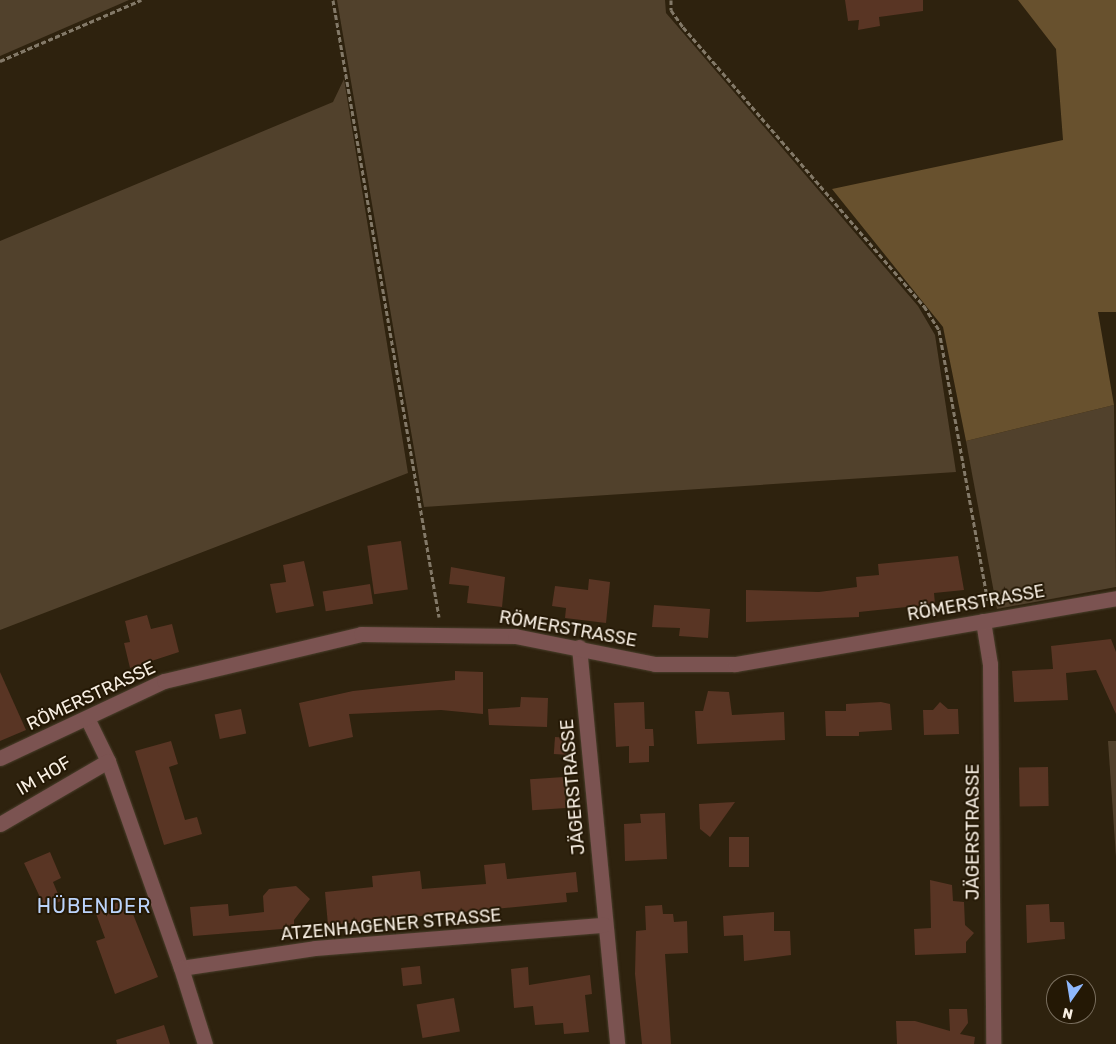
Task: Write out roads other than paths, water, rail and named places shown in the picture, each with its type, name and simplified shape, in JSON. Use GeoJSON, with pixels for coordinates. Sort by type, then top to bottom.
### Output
{"type":"FeatureCollection","features":[{"type":"Feature","properties":{"kind":"street","name":"RÖMERSTRASSE"},"geometry":{"type":"LineString","coordinates":[[0,758],[88,720],[118,701],[164,682],[283,651],[361,634],[438,632],[515,636],[579,647],[654,664],[735,664],[1116,598]]}},
{"type":"Feature","properties":{"kind":"street","name":"JÄGERSTRASSE"},"geometry":{"type":"LineString","coordinates":[[987,620],[990,664],[993,1044]]}},
{"type":"Feature","properties":{"kind":"street","name":"JÄGERSTRASSE"},"geometry":{"type":"LineString","coordinates":[[579,647],[604,925],[617,1044]]}},
{"type":"Feature","properties":{"kind":"street"},"geometry":{"type":"LineString","coordinates":[[88,720],[108,761],[182,968],[205,1044]]}},
{"type":"Feature","properties":{"kind":"street","name":"IM HOF"},"geometry":{"type":"LineString","coordinates":[[0,824],[108,761]]}},
{"type":"Feature","properties":{"kind":"street","name":"ATZENHAGENER STRASSE"},"geometry":{"type":"LineString","coordinates":[[182,968],[316,948],[604,925]]}},
{"type":"Feature","properties":{"kind":"district","name":"HÜBENDER"},"geometry":{"type":"Point","coordinates":[94,906]}}]}
